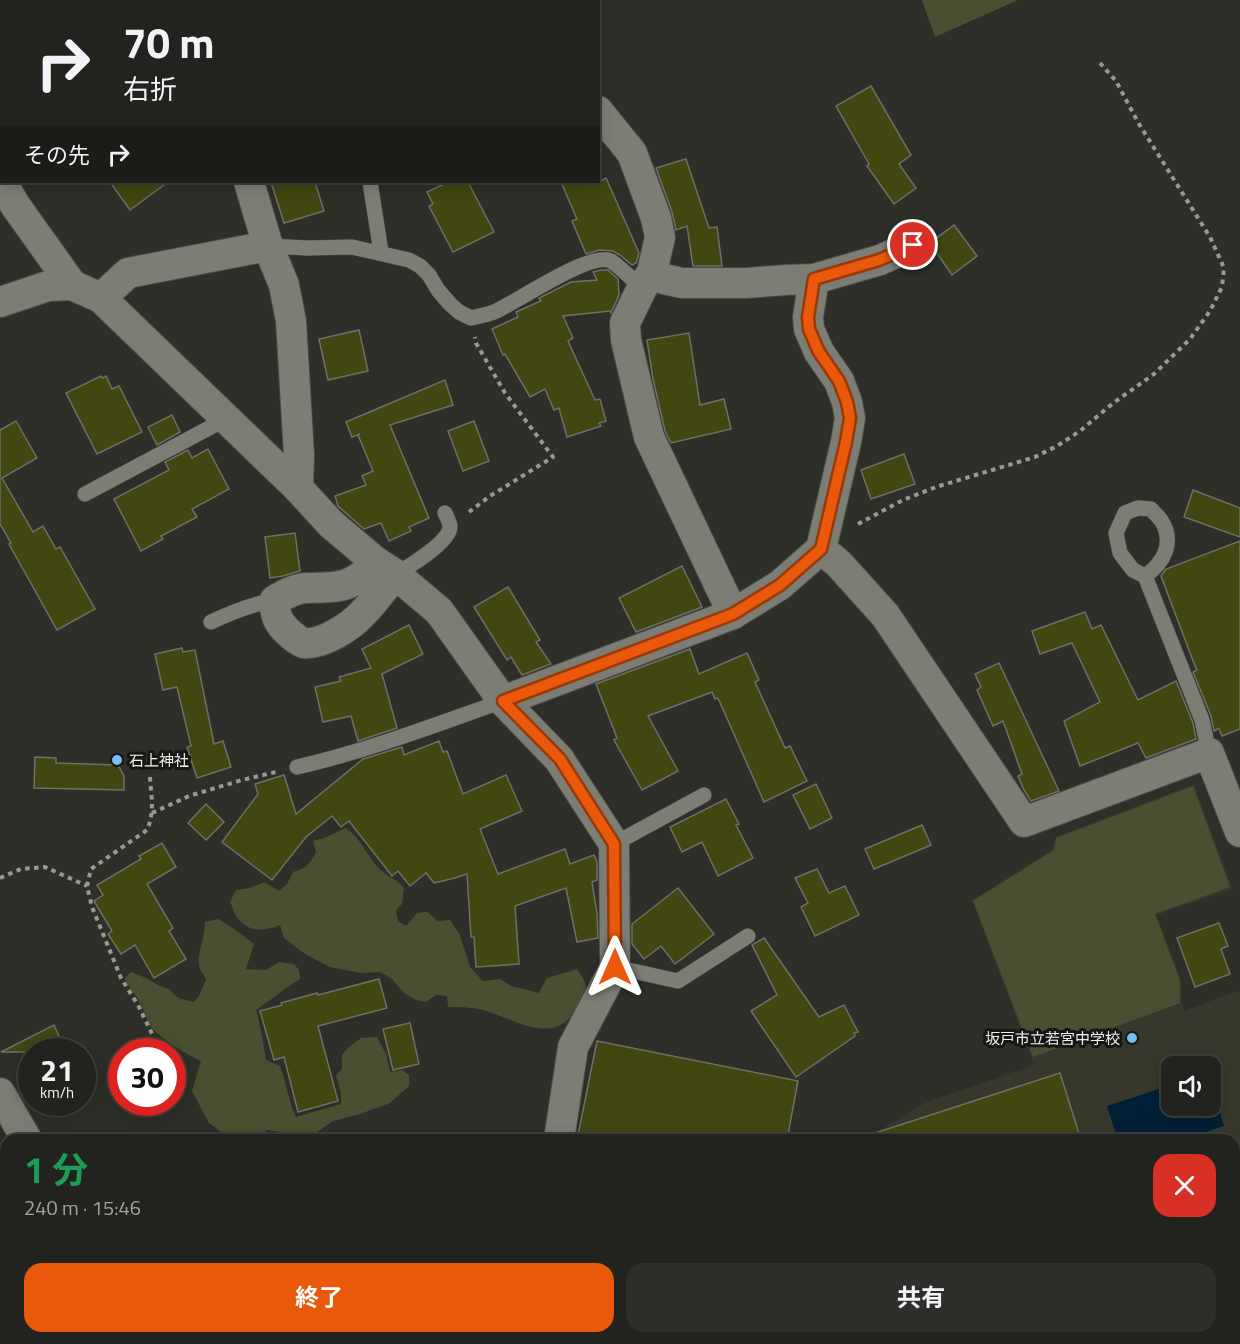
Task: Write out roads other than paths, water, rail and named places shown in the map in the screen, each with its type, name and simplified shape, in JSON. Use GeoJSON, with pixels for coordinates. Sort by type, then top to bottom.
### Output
{"type":"FeatureCollection","features":[{"type":"Feature","properties":{"kind":"street"},"geometry":{"type":"LineString","coordinates":[[600,113],[632,153],[656,218],[660,237],[647,280],[625,323],[626,340],[649,437],[733,614]]}},
{"type":"Feature","properties":{"kind":"street"},"geometry":{"type":"LineString","coordinates":[[3,183],[15,205],[72,285]]}},
{"type":"Feature","properties":{"kind":"street"},"geometry":{"type":"LineString","coordinates":[[249,183],[268,246],[284,285],[291,321],[299,455],[298,488]]}},
{"type":"Feature","properties":{"kind":"street"},"geometry":{"type":"LineString","coordinates":[[647,280],[664,279],[681,283],[746,283],[814,279],[879,260],[913,245]]}},
{"type":"Feature","properties":{"kind":"street"},"geometry":{"type":"LineString","coordinates":[[101,298],[128,273],[268,246]]}},
{"type":"Feature","properties":{"kind":"street"},"geometry":{"type":"LineString","coordinates":[[503,701],[733,614],[780,585],[825,552],[850,418],[839,381],[819,352],[809,329],[808,317],[814,279]]}},
{"type":"Feature","properties":{"kind":"street"},"geometry":{"type":"LineString","coordinates":[[0,302],[48,286],[72,285],[101,298],[298,488],[331,524],[439,611],[503,701],[560,759],[614,844],[615,967],[573,1047],[560,1134]]}},
{"type":"Feature","properties":{"kind":"street"},"geometry":{"type":"LineString","coordinates":[[825,552],[839,564],[885,615],[1024,822],[1209,753],[1240,832]]}},
{"type":"Feature","properties":{"kind":"street"},"geometry":{"type":"LineString","coordinates":[[386,568],[361,615],[338,633],[320,641],[303,643],[280,625],[274,611],[275,600],[303,588],[347,585],[364,575],[386,568]]}},
{"type":"Feature","properties":{"kind":"street"},"geometry":{"type":"LineString","coordinates":[[0,1094],[23,1134]]}},
{"type":"Feature","properties":{"kind":"lane"},"geometry":{"type":"LineString","coordinates":[[370,183],[381,252]]}},
{"type":"Feature","properties":{"kind":"lane"},"geometry":{"type":"LineString","coordinates":[[268,246],[352,247],[409,260],[429,275],[450,304],[471,318],[493,312],[577,267],[601,260],[610,261],[647,280]]}},
{"type":"Feature","properties":{"kind":"lane"},"geometry":{"type":"LineString","coordinates":[[85,494],[226,419]]}},
{"type":"Feature","properties":{"kind":"lane"},"geometry":{"type":"LineString","coordinates":[[386,568],[411,566],[431,551],[448,534],[448,520]]}},
{"type":"Feature","properties":{"kind":"lane"},"geometry":{"type":"LineString","coordinates":[[1145,576],[1202,720],[1209,753]]}},
{"type":"Feature","properties":{"kind":"lane"},"geometry":{"type":"LineString","coordinates":[[211,622],[254,604],[275,600]]}},
{"type":"Feature","properties":{"kind":"lane"},"geometry":{"type":"LineString","coordinates":[[297,767],[324,761],[413,733],[503,701]]}},
{"type":"Feature","properties":{"kind":"lane"},"geometry":{"type":"LineString","coordinates":[[614,844],[704,795]]}},
{"type":"Feature","properties":{"kind":"lane"},"geometry":{"type":"LineString","coordinates":[[615,967],[678,981],[748,936]]}},
{"type":"Feature","properties":{"kind":"water"},"geometry":{"type":"Polygon","coordinates":[[[1161,1088],[1161,1116],[1221,1116],[1224,1126],[1199,1134],[1116,1134],[1107,1106],[1161,1088]]]}},
{"type":"Feature","properties":{"kind":"place","name":"石上神社"},"geometry":{"type":"Point","coordinates":[117,760]}},
{"type":"Feature","properties":{"kind":"place","name":"坂戸市立若宮中学校"},"geometry":{"type":"Point","coordinates":[1132,1038]}}]}
